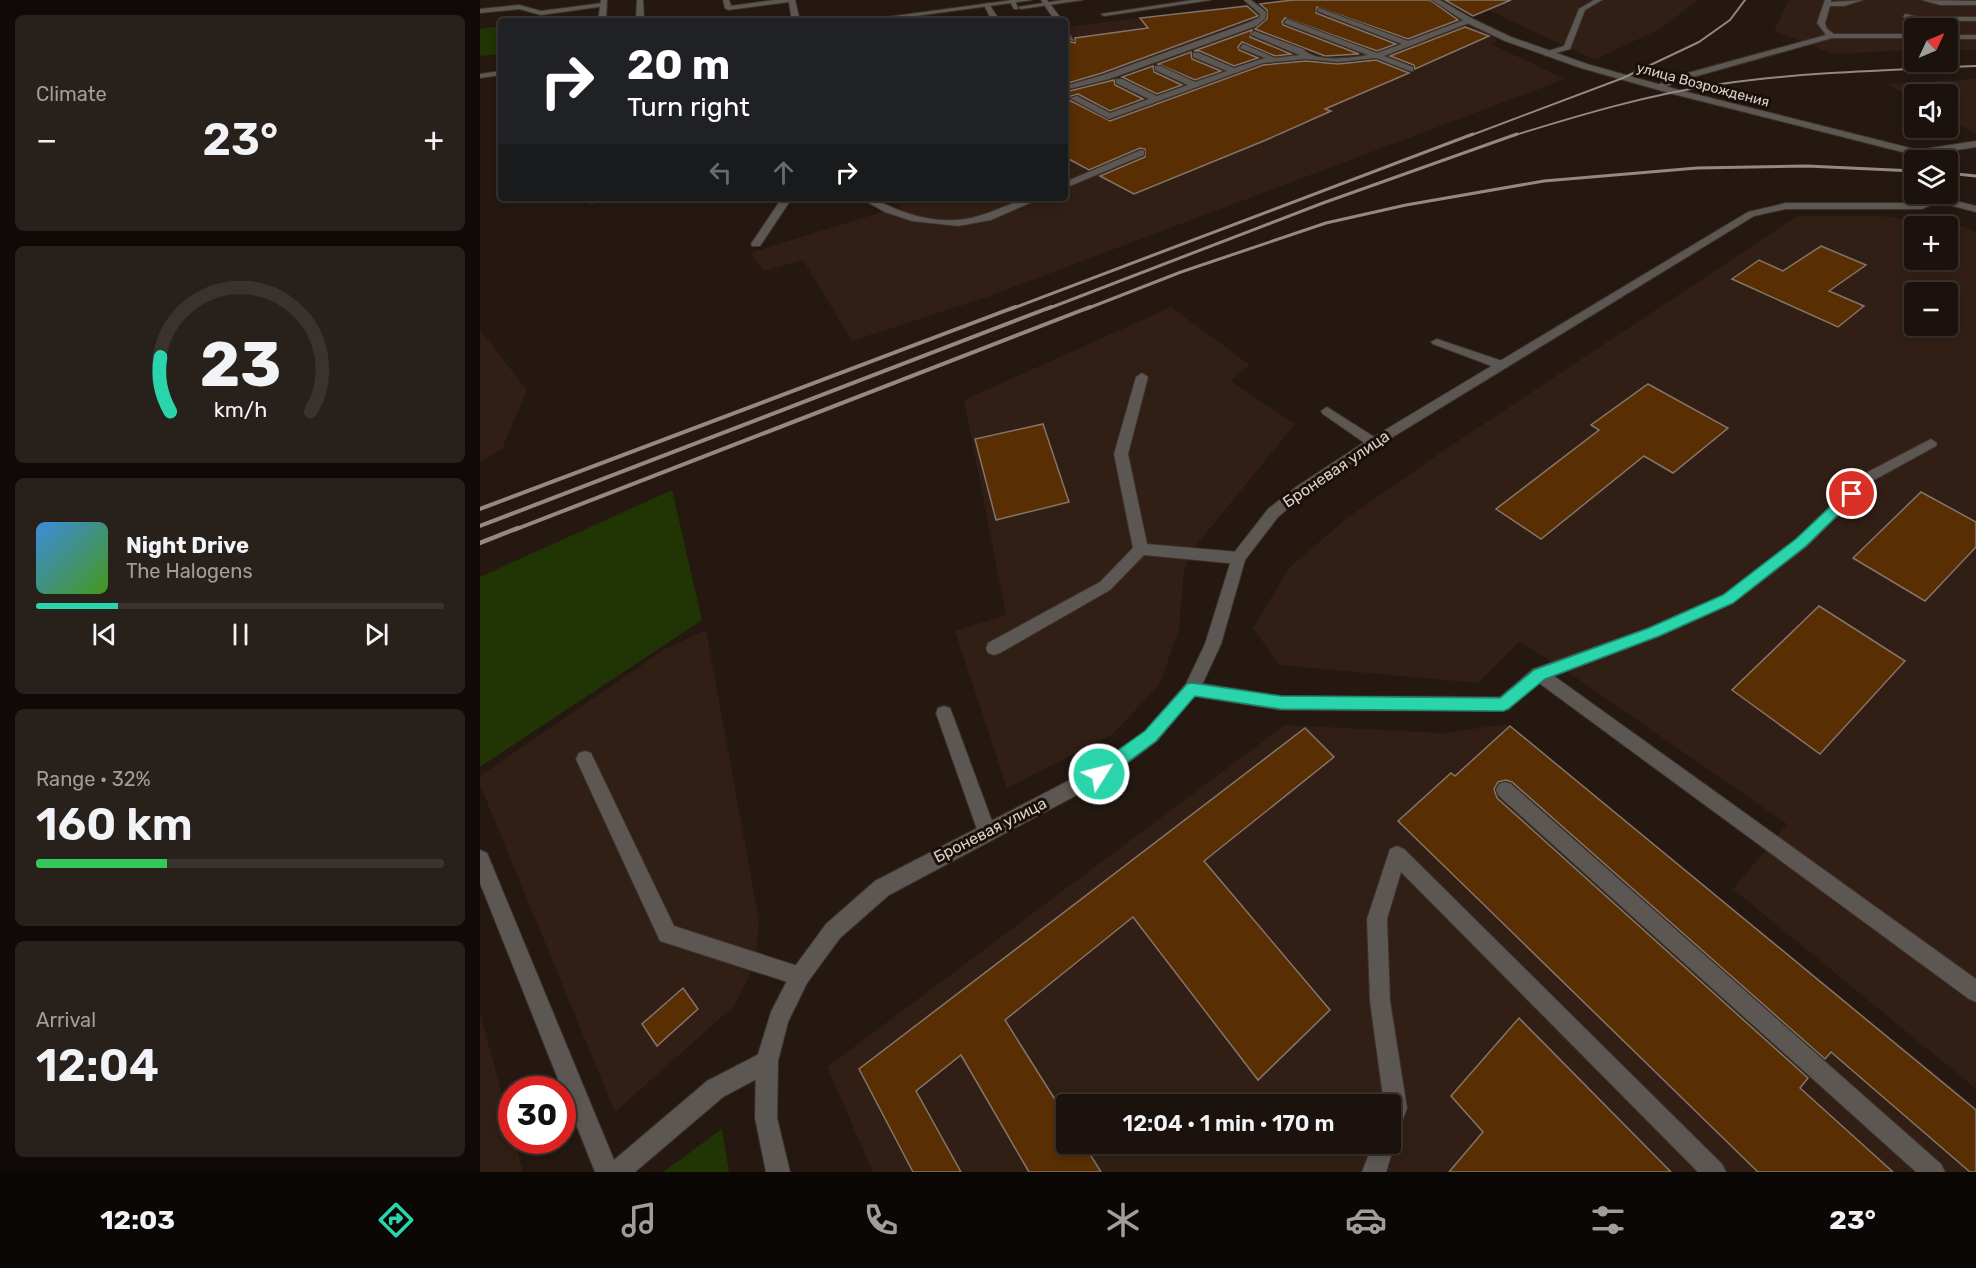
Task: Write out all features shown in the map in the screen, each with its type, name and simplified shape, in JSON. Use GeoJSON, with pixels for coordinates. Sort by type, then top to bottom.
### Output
{"type":"FeatureCollection","features":[{"type":"Feature","properties":{"kind":"street"},"geometry":{"type":"LineString","coordinates":[[640,0],[640,18]]}},
{"type":"Feature","properties":{"kind":"street"},"geometry":{"type":"LineString","coordinates":[[726,0],[728,8],[791,0],[794,18]]}},
{"type":"Feature","properties":{"kind":"street"},"geometry":{"type":"LineString","coordinates":[[931,18],[1029,0]]}},
{"type":"Feature","properties":{"kind":"street"},"geometry":{"type":"LineString","coordinates":[[1013,3],[1080,0]]}},
{"type":"Feature","properties":{"kind":"street"},"geometry":{"type":"LineString","coordinates":[[1104,14],[1208,0]]}},
{"type":"Feature","properties":{"kind":"street"},"geometry":{"type":"LineString","coordinates":[[1068,87],[1106,77],[1253,24],[1263,18],[1264,13],[1247,0]]}},
{"type":"Feature","properties":{"kind":"street","name":"улица Возрождения"},"geometry":{"type":"LineString","coordinates":[[1435,0],[1470,21],[1548,54],[1658,87],[1904,152]]}},
{"type":"Feature","properties":{"kind":"street"},"geometry":{"type":"LineString","coordinates":[[1548,54],[1567,47],[1582,9],[1599,0]]}},
{"type":"Feature","properties":{"kind":"street"},"geometry":{"type":"LineString","coordinates":[[1832,36],[1824,30],[1821,23],[1828,2],[1844,4],[1860,0]]}},
{"type":"Feature","properties":{"kind":"street"},"geometry":{"type":"LineString","coordinates":[[1901,23],[1923,0],[1940,3],[1976,3]]}},
{"type":"Feature","properties":{"kind":"street"},"geometry":{"type":"LineString","coordinates":[[480,11],[519,7],[541,13],[604,2],[602,18]]}},
{"type":"Feature","properties":{"kind":"street"},"geometry":{"type":"LineString","coordinates":[[1045,2],[1057,18]]}},
{"type":"Feature","properties":{"kind":"street"},"geometry":{"type":"LineString","coordinates":[[908,18],[989,8]]}},
{"type":"Feature","properties":{"kind":"street"},"geometry":{"type":"LineString","coordinates":[[989,8],[994,18]]}},
{"type":"Feature","properties":{"kind":"street"},"geometry":{"type":"LineString","coordinates":[[1319,10],[1409,44]]}},
{"type":"Feature","properties":{"kind":"street"},"geometry":{"type":"LineString","coordinates":[[1901,23],[1919,19],[1976,19]]}},
{"type":"Feature","properties":{"kind":"street"},"geometry":{"type":"LineString","coordinates":[[1287,21],[1410,69]]}},
{"type":"Feature","properties":{"kind":"street"},"geometry":{"type":"LineString","coordinates":[[1074,98],[1109,116],[1272,59],[1306,57],[1338,60],[1377,56],[1470,21]]}},
{"type":"Feature","properties":{"kind":"street"},"geometry":{"type":"LineString","coordinates":[[1901,23],[1904,27]]}},
{"type":"Feature","properties":{"kind":"street"},"geometry":{"type":"LineString","coordinates":[[1254,33],[1300,51],[1306,57]]}},
{"type":"Feature","properties":{"kind":"street"},"geometry":{"type":"LineString","coordinates":[[1068,34],[1071,39]]}},
{"type":"Feature","properties":{"kind":"street"},"geometry":{"type":"LineString","coordinates":[[1658,87],[1676,79],[1832,36],[1904,36]]}},
{"type":"Feature","properties":{"kind":"street"},"geometry":{"type":"LineString","coordinates":[[1958,37],[1976,37]]}},
{"type":"Feature","properties":{"kind":"street"},"geometry":{"type":"LineString","coordinates":[[1243,46],[1272,59]]}},
{"type":"Feature","properties":{"kind":"street"},"geometry":{"type":"LineString","coordinates":[[1197,55],[1234,71]]}},
{"type":"Feature","properties":{"kind":"street"},"geometry":{"type":"LineString","coordinates":[[480,69],[498,66]]}},
{"type":"Feature","properties":{"kind":"street"},"geometry":{"type":"LineString","coordinates":[[1158,68],[1195,85]]}},
{"type":"Feature","properties":{"kind":"street"},"geometry":{"type":"LineString","coordinates":[[480,76],[498,73]]}},
{"type":"Feature","properties":{"kind":"street"},"geometry":{"type":"LineString","coordinates":[[1119,81],[1156,99]]}},
{"type":"Feature","properties":{"kind":"street","name":"улица Возрождения"},"geometry":{"type":"LineString","coordinates":[[1951,150],[1976,144]]}},
{"type":"Feature","properties":{"kind":"street"},"geometry":{"type":"LineString","coordinates":[[1068,185],[1141,153]]}},
{"type":"Feature","properties":{"kind":"street"},"geometry":{"type":"LineString","coordinates":[[756,244],[785,201]]}},
{"type":"Feature","properties":{"kind":"street"},"geometry":{"type":"LineString","coordinates":[[870,201],[888,211],[939,222],[970,222],[1000,214],[1029,201]]}},
{"type":"Feature","properties":{"kind":"street"},"geometry":{"type":"LineString","coordinates":[[1958,203],[1976,209]]}},
{"type":"Feature","properties":{"kind":"street","name":"Броневая улица"},"geometry":{"type":"LineString","coordinates":[[778,1172],[766,1118],[767,1061],[778,1019],[800,976],[833,931],[882,888],[1099,774],[1150,736],[1192,689],[1213,644],[1238,558],[1273,513],[1301,490],[1374,443],[1751,214],[1786,206],[1922,206],[1925,204]]}},
{"type":"Feature","properties":{"kind":"street"},"geometry":{"type":"LineString","coordinates":[[1437,342],[1501,365]]}},
{"type":"Feature","properties":{"kind":"street"},"geometry":{"type":"LineString","coordinates":[[1141,549],[1121,454],[1142,378]]}},
{"type":"Feature","properties":{"kind":"street"},"geometry":{"type":"LineString","coordinates":[[1327,411],[1374,443]]}},
{"type":"Feature","properties":{"kind":"street"},"geometry":{"type":"LineString","coordinates":[[1192,689],[1281,703],[1503,704],[1539,674],[1654,632],[1728,599],[1801,543],[1869,477],[1931,443]]}},
{"type":"Feature","properties":{"kind":"street"},"geometry":{"type":"LineString","coordinates":[[1141,549],[1238,558]]}},
{"type":"Feature","properties":{"kind":"street"},"geometry":{"type":"LineString","coordinates":[[994,648],[1105,586],[1141,549]]}},
{"type":"Feature","properties":{"kind":"street"},"geometry":{"type":"LineString","coordinates":[[1539,674],[1976,992]]}},
{"type":"Feature","properties":{"kind":"street"},"geometry":{"type":"LineString","coordinates":[[944,713],[987,832]]}},
{"type":"Feature","properties":{"kind":"street"},"geometry":{"type":"LineString","coordinates":[[585,759],[667,934],[800,976]]}},
{"type":"Feature","properties":{"kind":"street"},"geometry":{"type":"LineString","coordinates":[[1505,790],[1933,1172]]}},
{"type":"Feature","properties":{"kind":"street"},"geometry":{"type":"LineString","coordinates":[[1394,1094],[1380,1001],[1377,919],[1397,855],[1714,1172]]}},
{"type":"Feature","properties":{"kind":"street"},"geometry":{"type":"LineString","coordinates":[[480,859],[608,1172]]}},
{"type":"Feature","properties":{"kind":"street"},"geometry":{"type":"LineString","coordinates":[[617,1172],[715,1089],[767,1061]]}},
{"type":"Feature","properties":{"kind":"street"},"geometry":{"type":"LineString","coordinates":[[1374,1172],[1380,1154]]}},
{"type":"Feature","properties":{"kind":"shaded area"},"geometry":{"type":"Polygon","coordinates":[[[1283,0],[1429,0],[1498,41],[1491,44],[1565,79],[987,297],[852,341],[803,260],[764,271],[750,253],[901,206],[894,201],[1068,201],[1068,27],[1283,0]]]}},
{"type":"Feature","properties":{"kind":"shaded area"},"geometry":{"type":"Polygon","coordinates":[[[1460,0],[1698,0],[1663,27],[1595,60],[1492,12],[1460,0]]]}},
{"type":"Feature","properties":{"kind":"shaded area"},"geometry":{"type":"Polygon","coordinates":[[[1789,0],[1976,0],[1976,50],[1958,50],[1958,18],[1904,18],[1904,50],[1834,54],[1774,31],[1789,0]]]}},
{"type":"Feature","properties":{"kind":"shaded area"},"geometry":{"type":"Polygon","coordinates":[[[1976,79],[1976,134],[1958,124],[1958,84],[1904,84],[1904,93],[1887,84],[1976,79]]]}},
{"type":"Feature","properties":{"kind":"shaded area"},"geometry":{"type":"Polygon","coordinates":[[[1797,216],[1880,216],[1904,219],[1904,270],[1958,270],[1958,225],[1976,232],[1976,1089],[1733,889],[1787,824],[1559,666],[1519,642],[1478,683],[1279,665],[1253,628],[1289,568],[1347,518],[1443,451],[1797,216]]]}},
{"type":"Feature","properties":{"kind":"shaded area"},"geometry":{"type":"Polygon","coordinates":[[[1171,307],[1250,365],[1231,381],[1295,424],[1190,553],[1184,572],[1179,629],[1160,684],[1112,735],[1007,788],[955,631],[1006,615],[964,400],[1171,307]]]}},
{"type":"Feature","properties":{"kind":"shaded area"},"geometry":{"type":"Polygon","coordinates":[[[480,330],[527,390],[502,449],[480,462],[480,330]]]}},
{"type":"Feature","properties":{"kind":"shaded area"},"geometry":{"type":"Polygon","coordinates":[[[706,630],[759,920],[755,964],[734,1006],[615,1112],[480,785],[480,776],[665,649],[706,630]]]}},
{"type":"Feature","properties":{"kind":"shaded area"},"geometry":{"type":"Polygon","coordinates":[[[1507,724],[1976,1107],[1976,1172],[873,1172],[827,1067],[1285,725],[1444,733],[1507,724]]]}},
{"type":"Feature","properties":{"kind":"shaded area"},"geometry":{"type":"Polygon","coordinates":[[[480,1013],[498,1080],[498,1154],[518,1154],[523,1172],[480,1172],[480,1013]]]}},
{"type":"Feature","properties":{"kind":"green space"},"geometry":{"type":"Polygon","coordinates":[[[498,26],[498,54],[480,56],[480,29],[498,26]]]}},
{"type":"Feature","properties":{"kind":"green space"},"geometry":{"type":"Polygon","coordinates":[[[672,490],[702,620],[480,767],[480,577],[672,490]]]}},
{"type":"Feature","properties":{"kind":"green space"},"geometry":{"type":"Polygon","coordinates":[[[722,1129],[729,1172],[663,1172],[722,1129]]]}},
{"type":"Feature","properties":{"kind":"building"},"geometry":{"type":"Polygon","coordinates":[[[1293,0],[1430,0],[1458,20],[1408,39],[1317,7],[1316,13],[1396,44],[1377,51],[1285,18],[1283,25],[1359,54],[1325,56],[1255,29],[1267,19],[1267,10],[1260,4],[1293,0]]]}},
{"type":"Feature","properties":{"kind":"building"},"geometry":{"type":"Polygon","coordinates":[[[1445,0],[1511,0],[1473,16],[1445,0]]]}},
{"type":"Feature","properties":{"kind":"building"},"geometry":{"type":"Polygon","coordinates":[[[1247,6],[1258,16],[1068,83],[1068,41],[1075,43],[1075,38],[1148,28],[1140,18],[1247,6]]]}},
{"type":"Feature","properties":{"kind":"building"},"geometry":{"type":"Polygon","coordinates":[[[1465,27],[1489,36],[1415,69],[1414,65],[1390,56],[1465,27]]]}},
{"type":"Feature","properties":{"kind":"building"},"geometry":{"type":"Polygon","coordinates":[[[1252,30],[1250,37],[1291,54],[1275,56],[1242,42],[1238,47],[1239,50],[1258,58],[1234,66],[1200,51],[1194,51],[1252,30]]]}},
{"type":"Feature","properties":{"kind":"building"},"geometry":{"type":"Polygon","coordinates":[[[1191,52],[1192,59],[1221,71],[1195,80],[1158,64],[1191,52]]]}},
{"type":"Feature","properties":{"kind":"building"},"geometry":{"type":"Polygon","coordinates":[[[1376,60],[1409,73],[1325,109],[1331,111],[1266,140],[1134,194],[1100,176],[1145,157],[1145,149],[1140,148],[1089,170],[1068,159],[1068,97],[1069,100],[1110,121],[1263,65],[1306,61],[1338,64],[1376,60]]]}},
{"type":"Feature","properties":{"kind":"building"},"geometry":{"type":"Polygon","coordinates":[[[1153,66],[1154,72],[1182,85],[1157,94],[1122,77],[1153,66]]]}},
{"type":"Feature","properties":{"kind":"building"},"geometry":{"type":"Polygon","coordinates":[[[1114,80],[1115,85],[1143,99],[1110,111],[1078,94],[1068,97],[1068,91],[1114,80]]]}},
{"type":"Feature","properties":{"kind":"building"},"geometry":{"type":"Polygon","coordinates":[[[1821,246],[1866,265],[1829,291],[1864,306],[1838,327],[1732,279],[1759,260],[1783,271],[1821,246]]]}},
{"type":"Feature","properties":{"kind":"building"},"geometry":{"type":"Polygon","coordinates":[[[1648,384],[1728,428],[1673,473],[1644,456],[1541,539],[1496,509],[1599,430],[1591,425],[1648,384]]]}},
{"type":"Feature","properties":{"kind":"building"},"geometry":{"type":"Polygon","coordinates":[[[1043,424],[1069,502],[996,520],[975,439],[1043,424]]]}},
{"type":"Feature","properties":{"kind":"building"},"geometry":{"type":"Polygon","coordinates":[[[1921,492],[1976,522],[1976,547],[1925,601],[1853,558],[1921,492]]]}},
{"type":"Feature","properties":{"kind":"building"},"geometry":{"type":"Polygon","coordinates":[[[1819,606],[1905,661],[1820,754],[1732,690],[1819,606]]]}},
{"type":"Feature","properties":{"kind":"building"},"geometry":{"type":"Polygon","coordinates":[[[1510,726],[1976,1110],[1976,1172],[1970,1172],[1831,1052],[1825,1059],[1512,782],[1506,780],[1498,782],[1494,789],[1497,798],[1808,1078],[1800,1088],[1893,1172],[1758,1172],[1398,821],[1451,773],[1455,776],[1510,726]]]}},
{"type":"Feature","properties":{"kind":"building"},"geometry":{"type":"Polygon","coordinates":[[[1305,728],[1334,757],[1204,861],[1330,1010],[1258,1080],[1133,917],[1005,1020],[1056,1101],[1056,1154],[1090,1154],[1101,1172],[1029,1172],[961,1055],[916,1091],[961,1172],[913,1172],[859,1069],[1305,728]]]}},
{"type":"Feature","properties":{"kind":"building"},"geometry":{"type":"Polygon","coordinates":[[[683,988],[698,1009],[657,1046],[642,1024],[683,988]]]}},
{"type":"Feature","properties":{"kind":"building"},"geometry":{"type":"Polygon","coordinates":[[[1519,1018],[1671,1172],[1449,1172],[1483,1132],[1451,1096],[1519,1018]]]}},
{"type":"Feature","properties":{"kind":"railway"},"geometry":{"type":"LineString","coordinates":[[1469,136],[1623,78],[1699,42],[1730,20],[1745,0]]}},
{"type":"Feature","properties":{"kind":"railway"},"geometry":{"type":"LineString","coordinates":[[1512,136],[1642,99],[1694,88],[1816,74],[1976,66]]}},
{"type":"Feature","properties":{"kind":"railway"},"geometry":{"type":"LineString","coordinates":[[1011,309],[1473,134]]}},
{"type":"Feature","properties":{"kind":"railway"},"geometry":{"type":"LineString","coordinates":[[1047,309],[1323,203],[1517,134]]}},
{"type":"Feature","properties":{"kind":"railway"},"geometry":{"type":"LineString","coordinates":[[1086,309],[1181,272],[1326,223],[1406,205],[1544,181],[1697,168],[1807,166],[1904,171]]}},
{"type":"Feature","properties":{"kind":"railway"},"geometry":{"type":"LineString","coordinates":[[1958,174],[1976,176]]}},
{"type":"Feature","properties":{"kind":"railway"},"geometry":{"type":"LineString","coordinates":[[480,509],[1015,307]]}},
{"type":"Feature","properties":{"kind":"railway"},"geometry":{"type":"LineString","coordinates":[[480,526],[1051,307]]}},
{"type":"Feature","properties":{"kind":"railway"},"geometry":{"type":"LineString","coordinates":[[514,530],[1090,307]]}},
{"type":"Feature","properties":{"kind":"railway"},"geometry":{"type":"LineString","coordinates":[[480,543],[518,528]]}},
{"type":"Feature","properties":{"kind":"route"},"geometry":{"type":"LineString","coordinates":[[1099,774],[1150,736],[1192,689],[1281,703],[1503,704],[1539,674],[1654,632],[1728,599],[1801,543],[1852,494]]}}]}
